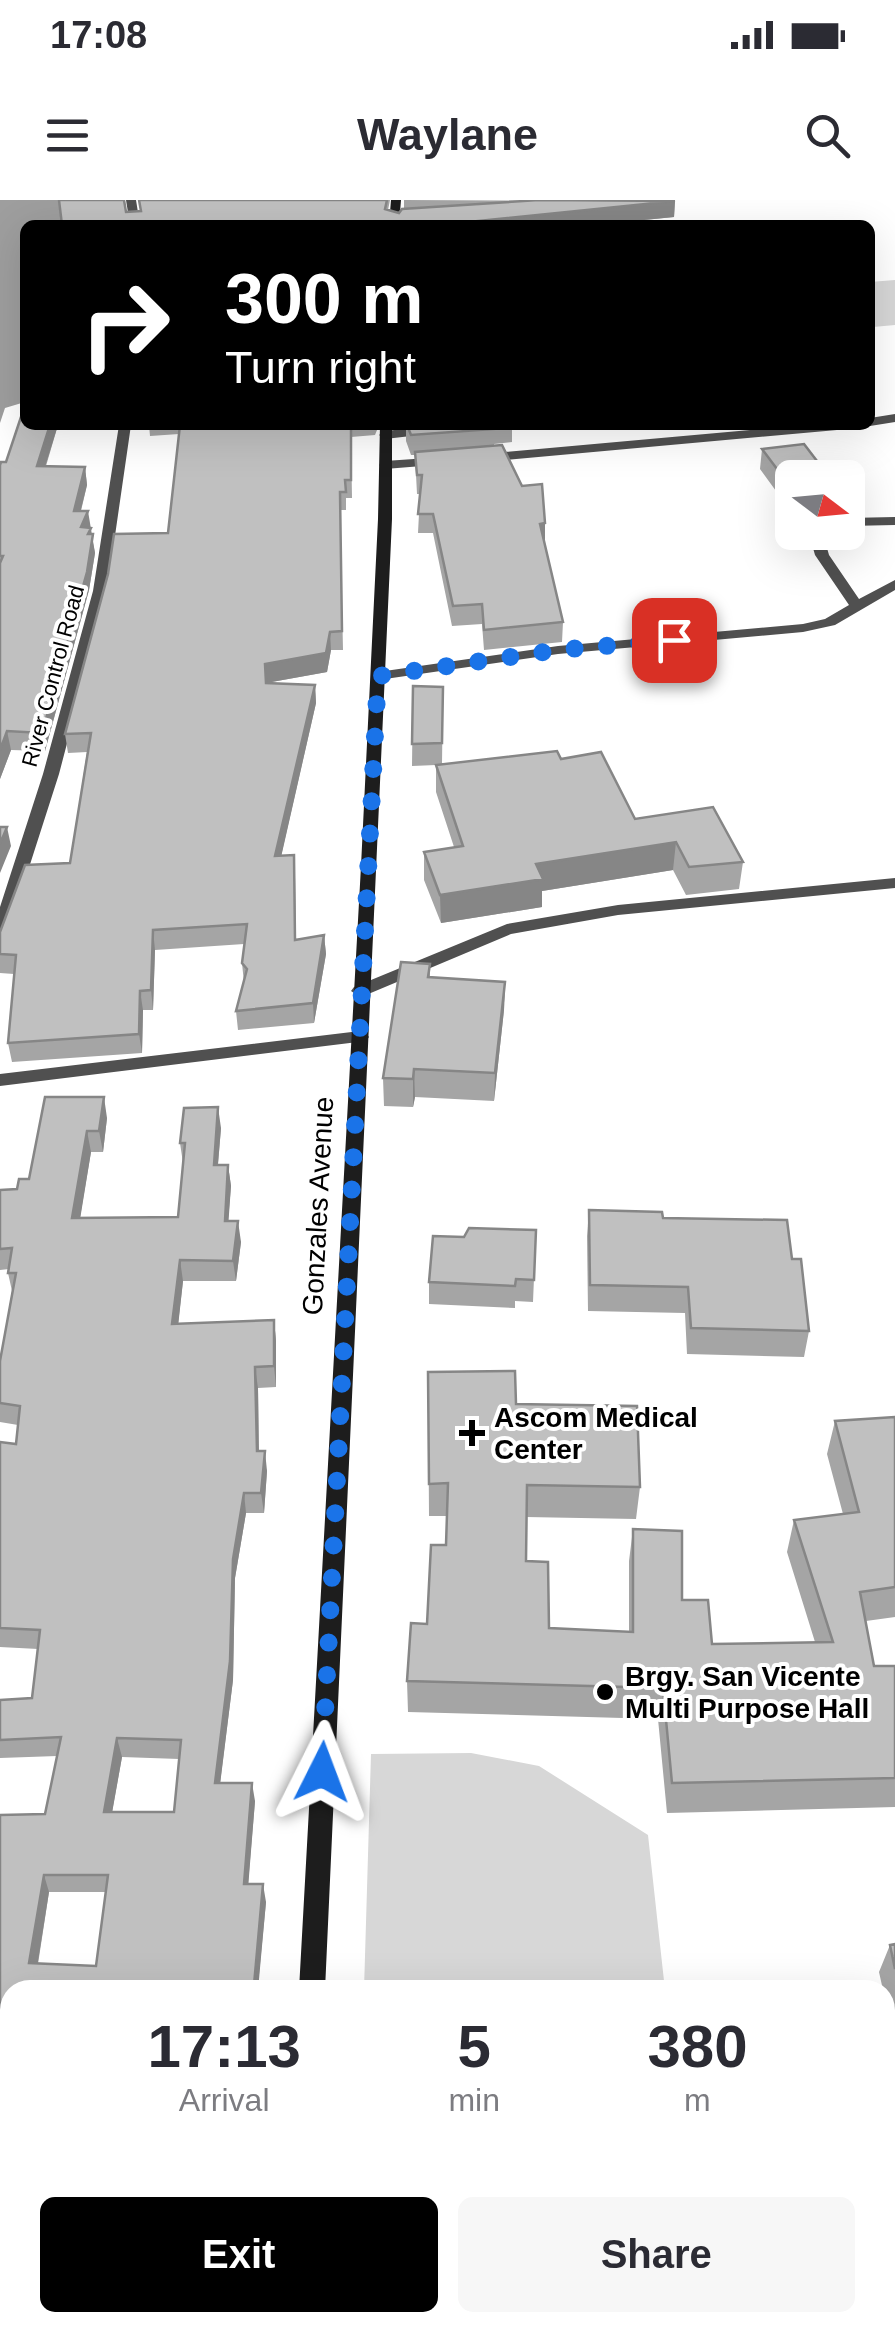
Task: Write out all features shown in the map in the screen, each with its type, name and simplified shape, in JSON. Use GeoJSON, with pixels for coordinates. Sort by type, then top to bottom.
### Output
{"type":"FeatureCollection","features":[{"type":"Feature","properties":{"kind":"main road","name":"Gonzales Avenue"},"geometry":{"type":"LineString","coordinates":[[313,1980],[378,676],[386,430]]}},
{"type":"Feature","properties":{"kind":"street"},"geometry":{"type":"LineString","coordinates":[[404,220],[414,218]]}},
{"type":"Feature","properties":{"kind":"street","name":"River Control Road"},"geometry":{"type":"LineString","coordinates":[[0,932],[51,774],[100,591],[123,430]]}},
{"type":"Feature","properties":{"kind":"street"},"geometry":{"type":"LineString","coordinates":[[386,430],[439,430]]}},
{"type":"Feature","properties":{"kind":"street"},"geometry":{"type":"LineString","coordinates":[[385,465],[797,430]]}},
{"type":"Feature","properties":{"kind":"street"},"geometry":{"type":"LineString","coordinates":[[865,522],[895,521]]}},
{"type":"Feature","properties":{"kind":"street"},"geometry":{"type":"LineString","coordinates":[[821,550],[856,606]]}},
{"type":"Feature","properties":{"kind":"street"},"geometry":{"type":"LineString","coordinates":[[378,676],[558,650],[803,628],[830,622],[895,584]]}},
{"type":"Feature","properties":{"kind":"street"},"geometry":{"type":"LineString","coordinates":[[360,991],[507,929],[618,910],[895,883]]}},
{"type":"Feature","properties":{"kind":"street"},"geometry":{"type":"LineString","coordinates":[[0,1080],[360,1037]]}},
{"type":"Feature","properties":{"kind":"shaded area"},"geometry":{"type":"Polygon","coordinates":[[[0,200],[94,200],[92,220],[20,220],[20,404],[5,408],[0,423],[0,200]]]}},
{"type":"Feature","properties":{"kind":"shaded area"},"geometry":{"type":"Polygon","coordinates":[[[895,280],[895,325],[875,327],[875,282],[895,280]]]}},
{"type":"Feature","properties":{"kind":"shaded area"},"geometry":{"type":"Polygon","coordinates":[[[471,1753],[539,1766],[648,1835],[664,1980],[364,1980],[371,1754],[471,1753]]]}},
{"type":"Feature","properties":{"kind":"building"},"geometry":{"type":"Polygon","coordinates":[[[59,200],[124,200],[126,212],[141,211],[139,200],[387,200],[385,209],[399,213],[402,209],[539,200],[675,201],[488,220],[61,220],[59,200]]]}},
{"type":"Feature","properties":{"kind":"building"},"geometry":{"type":"Polygon","coordinates":[[[20,420],[20,430],[48,430],[37,466],[85,467],[74,511],[88,511],[81,527],[91,528],[88,534],[93,534],[87,572],[42,733],[7,731],[0,750],[0,465],[6,462],[20,420]]]}},
{"type":"Feature","properties":{"kind":"building"},"geometry":{"type":"Polygon","coordinates":[[[179,430],[351,430],[351,480],[345,480],[346,492],[340,492],[342,631],[330,632],[326,653],[265,664],[266,683],[315,685],[275,856],[294,855],[295,940],[324,935],[313,1003],[236,1011],[247,969],[242,963],[247,924],[153,930],[151,990],[140,991],[139,1034],[8,1043],[16,955],[0,954],[0,932],[25,865],[70,863],[91,733],[65,734],[108,574],[114,534],[168,533],[179,430]]]}},
{"type":"Feature","properties":{"kind":"building"},"geometry":{"type":"Polygon","coordinates":[[[409,430],[480,430],[411,435],[409,430]]]}},
{"type":"Feature","properties":{"kind":"building"},"geometry":{"type":"Polygon","coordinates":[[[804,444],[816,460],[775,460],[775,466],[762,449],[804,444]]]}},
{"type":"Feature","properties":{"kind":"building"},"geometry":{"type":"Polygon","coordinates":[[[502,445],[522,486],[542,484],[545,523],[540,524],[563,622],[484,630],[482,604],[453,606],[433,514],[418,514],[422,475],[417,475],[415,452],[502,445]]]}},
{"type":"Feature","properties":{"kind":"building"},"geometry":{"type":"Polygon","coordinates":[[[413,686],[443,687],[442,743],[412,744],[413,686]]]}},
{"type":"Feature","properties":{"kind":"building"},"geometry":{"type":"Polygon","coordinates":[[[557,751],[561,759],[601,752],[635,819],[713,807],[743,862],[689,867],[676,842],[536,864],[543,879],[440,895],[424,852],[463,846],[436,765],[557,751]]]}},
{"type":"Feature","properties":{"kind":"building"},"geometry":{"type":"Polygon","coordinates":[[[401,962],[430,964],[428,977],[505,982],[495,1073],[414,1069],[413,1079],[383,1078],[401,962]]]}},
{"type":"Feature","properties":{"kind":"building"},"geometry":{"type":"Polygon","coordinates":[[[45,1097],[104,1097],[99,1131],[87,1131],[72,1218],[178,1217],[184,1108],[218,1107],[214,1165],[228,1165],[225,1221],[238,1221],[233,1261],[180,1260],[172,1324],[274,1320],[274,1366],[255,1367],[257,1451],[265,1451],[261,1493],[244,1493],[233,1559],[230,1661],[215,1783],[252,1783],[244,1884],[263,1884],[254,1980],[0,1980],[0,1815],[45,1814],[61,1737],[0,1740],[0,1700],[32,1698],[40,1630],[0,1628],[0,1442],[16,1444],[20,1406],[0,1403],[0,1361],[16,1273],[8,1273],[12,1248],[0,1249],[0,1190],[17,1189],[19,1179],[29,1179],[45,1097]],[[117,1738],[104,1812],[174,1812],[181,1740],[117,1738]],[[44,1875],[29,1963],[96,1966],[108,1875],[44,1875]]]}},
{"type":"Feature","properties":{"kind":"building"},"geometry":{"type":"Polygon","coordinates":[[[589,1210],[662,1212],[663,1218],[787,1220],[792,1259],[801,1259],[809,1331],[691,1328],[688,1287],[590,1285],[589,1210]]]}},
{"type":"Feature","properties":{"kind":"building"},"geometry":{"type":"Polygon","coordinates":[[[469,1228],[536,1230],[534,1280],[516,1279],[515,1286],[429,1282],[433,1236],[464,1237],[469,1228]]]}},
{"type":"Feature","properties":{"kind":"building"},"geometry":{"type":"Polygon","coordinates":[[[515,1371],[516,1404],[637,1406],[640,1487],[527,1485],[526,1561],[548,1562],[549,1628],[633,1632],[633,1529],[682,1531],[682,1600],[708,1600],[712,1644],[833,1642],[794,1520],[859,1512],[835,1421],[895,1417],[895,1587],[860,1592],[874,1666],[895,1666],[895,1778],[672,1783],[663,1688],[407,1681],[411,1623],[427,1624],[431,1545],[446,1545],[448,1483],[429,1484],[428,1372],[515,1371]]]}},
{"type":"Feature","properties":{"kind":"place","name":"Ascom Medical Center"},"geometry":{"type":"Point","coordinates":[472,1433]}},
{"type":"Feature","properties":{"kind":"place","name":"Brgy. San Vicente Multi Purpose Hall"},"geometry":{"type":"Point","coordinates":[605,1692]}},
{"type":"Feature","properties":{"kind":"route"},"geometry":{"type":"LineString","coordinates":[[322,1772],[378,676],[558,650],[674,640]]}}]}
